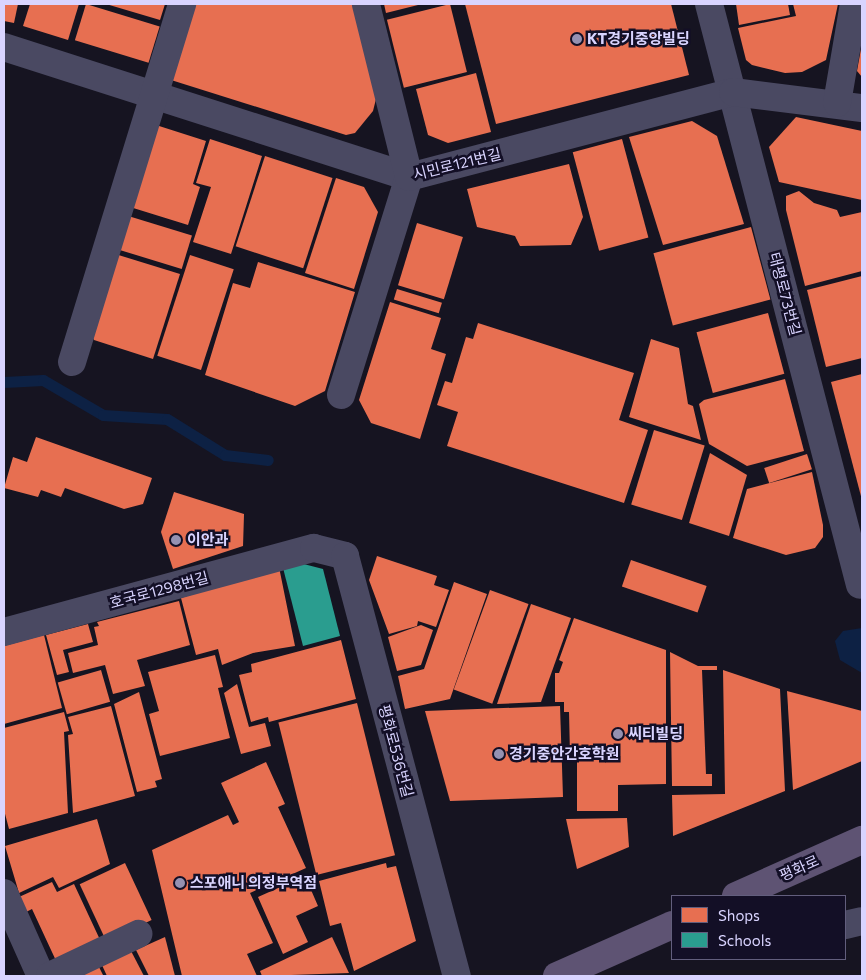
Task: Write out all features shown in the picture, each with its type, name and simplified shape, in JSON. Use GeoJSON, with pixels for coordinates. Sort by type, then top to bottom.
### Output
{"type":"FeatureCollection","features":[{"type":"Feature","properties":{"kind":"main road","name":"평화로"},"geometry":{"type":"LineString","coordinates":[[738,895],[862,840]]}},
{"type":"Feature","properties":{"kind":"main road"},"geometry":{"type":"LineString","coordinates":[[557,976],[581,970],[665,931]]}},
{"type":"Feature","properties":{"kind":"street"},"geometry":{"type":"LineString","coordinates":[[72,362],[182,4]]}},
{"type":"Feature","properties":{"kind":"street"},"geometry":{"type":"LineString","coordinates":[[341,394],[410,177],[366,4]]}},
{"type":"Feature","properties":{"kind":"street","name":"태평로73번길"},"geometry":{"type":"LineString","coordinates":[[709,4],[860,585]]}},
{"type":"Feature","properties":{"kind":"street"},"geometry":{"type":"LineString","coordinates":[[849,105],[854,4]]}},
{"type":"Feature","properties":{"kind":"street","name":"시민로121번길"},"geometry":{"type":"LineString","coordinates":[[4,47],[410,177],[733,92],[849,105]]}},
{"type":"Feature","properties":{"kind":"street","name":"호국로1298번길"},"geometry":{"type":"LineString","coordinates":[[4,632],[314,548]]}},
{"type":"Feature","properties":{"kind":"street","name":"평화로536번길"},"geometry":{"type":"LineString","coordinates":[[314,548],[345,556],[457,976]]}},
{"type":"Feature","properties":{"kind":"street"},"geometry":{"type":"LineString","coordinates":[[4,899],[41,976]]}},
{"type":"Feature","properties":{"kind":"street"},"geometry":{"type":"LineString","coordinates":[[846,925],[862,921]]}},
{"type":"Feature","properties":{"kind":"street"},"geometry":{"type":"LineString","coordinates":[[50,976],[138,934]]}},
{"type":"Feature","properties":{"kind":"water"},"geometry":{"type":"Polygon","coordinates":[[[862,628],[862,673],[840,660],[835,641],[843,631],[862,628]]]}},
{"type":"Feature","properties":{"kind":"building: Shops"},"geometry":{"type":"Polygon","coordinates":[[[4,4],[18,4],[14,23],[4,21],[4,4]]]}},
{"type":"Feature","properties":{"kind":"building: Shops"},"geometry":{"type":"Polygon","coordinates":[[[30,4],[79,4],[68,40],[23,26],[30,4]]]}},
{"type":"Feature","properties":{"kind":"building: Shops"},"geometry":{"type":"Polygon","coordinates":[[[86,4],[160,27],[149,63],[75,40],[86,4]]]}},
{"type":"Feature","properties":{"kind":"building: Shops"},"geometry":{"type":"Polygon","coordinates":[[[106,4],[165,4],[160,20],[106,4]]]}},
{"type":"Feature","properties":{"kind":"building: Shops"},"geometry":{"type":"Polygon","coordinates":[[[195,4],[353,4],[377,95],[373,111],[355,133],[346,135],[171,80],[195,4]]]}},
{"type":"Feature","properties":{"kind":"building: Shops"},"geometry":{"type":"Polygon","coordinates":[[[384,4],[422,4],[386,13],[384,4]]]}},
{"type":"Feature","properties":{"kind":"building: Shops"},"geometry":{"type":"Polygon","coordinates":[[[450,4],[467,72],[404,88],[387,20],[450,4]]]}},
{"type":"Feature","properties":{"kind":"building: Shops","name":"KT경기중앙빌딩"},"geometry":{"type":"Polygon","coordinates":[[[465,4],[671,4],[689,75],[496,124],[465,4]]]}},
{"type":"Feature","properties":{"kind":"building: Shops"},"geometry":{"type":"Polygon","coordinates":[[[736,4],[788,4],[790,15],[739,25],[736,4]]]}},
{"type":"Feature","properties":{"kind":"building: Shops"},"geometry":{"type":"Polygon","coordinates":[[[793,4],[838,4],[826,60],[802,72],[785,73],[752,65],[746,60],[738,28],[796,16],[793,4]]]}},
{"type":"Feature","properties":{"kind":"building: Shops"},"geometry":{"type":"Polygon","coordinates":[[[862,49],[862,77],[857,71],[862,49]]]}},
{"type":"Feature","properties":{"kind":"building: Shops"},"geometry":{"type":"Polygon","coordinates":[[[476,73],[491,132],[448,143],[428,135],[416,89],[476,73]]]}},
{"type":"Feature","properties":{"kind":"building: Shops"},"geometry":{"type":"Polygon","coordinates":[[[796,117],[862,131],[862,200],[779,182],[769,147],[796,117]]]}},
{"type":"Feature","properties":{"kind":"building: Shops"},"geometry":{"type":"Polygon","coordinates":[[[692,121],[717,136],[744,224],[663,245],[629,137],[692,121]]]}},
{"type":"Feature","properties":{"kind":"building: Shops"},"geometry":{"type":"Polygon","coordinates":[[[156,125],[206,141],[193,184],[200,187],[188,225],[130,207],[156,125]]]}},
{"type":"Feature","properties":{"kind":"building: Shops"},"geometry":{"type":"Polygon","coordinates":[[[210,139],[262,156],[231,254],[193,242],[211,187],[196,183],[210,139]]]}},
{"type":"Feature","properties":{"kind":"building: Shops"},"geometry":{"type":"Polygon","coordinates":[[[622,139],[648,238],[599,251],[573,152],[622,139]]]}},
{"type":"Feature","properties":{"kind":"building: Shops"},"geometry":{"type":"Polygon","coordinates":[[[265,156],[333,178],[303,268],[236,246],[265,156]]]}},
{"type":"Feature","properties":{"kind":"building: Shops"},"geometry":{"type":"Polygon","coordinates":[[[569,164],[583,217],[571,245],[520,246],[515,236],[477,227],[467,189],[569,164]]]}},
{"type":"Feature","properties":{"kind":"building: Shops"},"geometry":{"type":"Polygon","coordinates":[[[336,178],[364,187],[378,212],[354,289],[305,273],[336,178]]]}},
{"type":"Feature","properties":{"kind":"building: Shops"},"geometry":{"type":"Polygon","coordinates":[[[799,191],[814,203],[837,210],[840,217],[862,212],[862,271],[805,286],[786,210],[786,196],[799,191]]]}},
{"type":"Feature","properties":{"kind":"building: Shops"},"geometry":{"type":"Polygon","coordinates":[[[125,215],[192,235],[182,269],[115,248],[125,215]]]}},
{"type":"Feature","properties":{"kind":"building: Shops"},"geometry":{"type":"Polygon","coordinates":[[[417,223],[463,237],[444,299],[398,285],[417,223]]]}},
{"type":"Feature","properties":{"kind":"building: Shops"},"geometry":{"type":"Polygon","coordinates":[[[751,227],[770,299],[673,326],[653,253],[751,227]]]}},
{"type":"Feature","properties":{"kind":"building: Shops"},"geometry":{"type":"Polygon","coordinates":[[[112,253],[180,274],[153,359],[94,340],[89,330],[112,253]]]}},
{"type":"Feature","properties":{"kind":"building: Shops"},"geometry":{"type":"Polygon","coordinates":[[[190,255],[234,269],[201,370],[157,356],[190,255]]]}},
{"type":"Feature","properties":{"kind":"building: Shops"},"geometry":{"type":"Polygon","coordinates":[[[258,262],[355,292],[325,391],[295,406],[205,375],[233,283],[250,288],[258,262]]]}},
{"type":"Feature","properties":{"kind":"building: Shops"},"geometry":{"type":"Polygon","coordinates":[[[862,276],[862,358],[826,367],[807,290],[862,276]]]}},
{"type":"Feature","properties":{"kind":"building: Shops"},"geometry":{"type":"Polygon","coordinates":[[[397,289],[442,303],[439,313],[394,300],[397,289]]]}},
{"type":"Feature","properties":{"kind":"building: Shops"},"geometry":{"type":"Polygon","coordinates":[[[390,302],[441,318],[431,349],[446,354],[420,439],[371,423],[359,400],[390,302]]]}},
{"type":"Feature","properties":{"kind":"building: Shops"},"geometry":{"type":"Polygon","coordinates":[[[768,313],[784,374],[713,393],[697,332],[768,313]]]}},
{"type":"Feature","properties":{"kind":"building: Shops"},"geometry":{"type":"Polygon","coordinates":[[[478,323],[634,373],[619,420],[648,430],[624,503],[447,446],[458,412],[437,405],[445,381],[452,383],[466,337],[473,339],[478,323]]]}},
{"type":"Feature","properties":{"kind":"building: Shops"},"geometry":{"type":"Polygon","coordinates":[[[651,339],[679,348],[688,404],[693,406],[701,440],[629,417],[651,339]]]}},
{"type":"Feature","properties":{"kind":"building: Shops"},"geometry":{"type":"Polygon","coordinates":[[[862,374],[862,500],[831,382],[862,374]]]}},
{"type":"Feature","properties":{"kind":"building: Shops"},"geometry":{"type":"Polygon","coordinates":[[[785,379],[804,451],[747,466],[709,444],[699,404],[704,400],[785,379]]]}},
{"type":"Feature","properties":{"kind":"building: Shops"},"geometry":{"type":"Polygon","coordinates":[[[654,430],[705,445],[682,520],[631,505],[654,430]]]}},
{"type":"Feature","properties":{"kind":"building: Shops"},"geometry":{"type":"Polygon","coordinates":[[[36,437],[152,478],[143,504],[124,509],[65,488],[61,497],[41,490],[38,497],[4,488],[13,457],[27,462],[36,437]]]}},
{"type":"Feature","properties":{"kind":"building: Shops"},"geometry":{"type":"Polygon","coordinates":[[[710,453],[747,475],[729,536],[689,523],[710,453]]]}},
{"type":"Feature","properties":{"kind":"building: Shops"},"geometry":{"type":"Polygon","coordinates":[[[807,454],[812,469],[769,483],[764,468],[807,454]]]}},
{"type":"Feature","properties":{"kind":"building: Shops"},"geometry":{"type":"Polygon","coordinates":[[[812,472],[823,525],[823,537],[815,548],[786,555],[733,538],[747,489],[812,472]]]}},
{"type":"Feature","properties":{"kind":"building: Shops"},"geometry":{"type":"Polygon","coordinates":[[[174,492],[244,514],[243,546],[173,569],[161,532],[174,492]]]}},
{"type":"Feature","properties":{"kind":"building: Shops"},"geometry":{"type":"Polygon","coordinates":[[[377,556],[437,576],[434,585],[449,590],[436,627],[418,621],[417,626],[389,634],[369,580],[377,556]]]}},
{"type":"Feature","properties":{"kind":"building: Shops"},"geometry":{"type":"Polygon","coordinates":[[[631,560],[707,586],[698,613],[622,586],[631,560]]]}},
{"type":"Feature","properties":{"kind":"building: Shops"},"geometry":{"type":"Polygon","coordinates":[[[279,567],[295,646],[253,653],[222,665],[218,649],[196,655],[181,598],[279,567]]]}},
{"type":"Feature","properties":{"kind":"building: Shops"},"geometry":{"type":"Polygon","coordinates":[[[454,582],[487,594],[450,699],[405,709],[398,676],[424,669],[454,582]]]}},
{"type":"Feature","properties":{"kind":"building: Shops"},"geometry":{"type":"Polygon","coordinates":[[[490,590],[529,604],[492,704],[454,690],[490,590]]]}},
{"type":"Feature","properties":{"kind":"building: Shops"},"geometry":{"type":"Polygon","coordinates":[[[179,601],[190,645],[137,660],[145,686],[113,694],[105,665],[73,673],[68,653],[98,645],[94,627],[99,626],[97,622],[179,601]]]}},
{"type":"Feature","properties":{"kind":"building: Shops"},"geometry":{"type":"Polygon","coordinates":[[[531,604],[571,618],[541,702],[497,704],[531,604]]]}},
{"type":"Feature","properties":{"kind":"building: Shops","name":"씨티빌딩"},"geometry":{"type":"Polygon","coordinates":[[[574,618],[666,650],[666,784],[618,785],[618,811],[577,811],[577,755],[570,755],[569,712],[564,712],[564,702],[555,702],[555,673],[559,673],[563,662],[559,660],[574,618]]]}},
{"type":"Feature","properties":{"kind":"building: Shops"},"geometry":{"type":"Polygon","coordinates":[[[88,624],[93,642],[63,650],[69,672],[57,675],[46,635],[88,624]]]}},
{"type":"Feature","properties":{"kind":"building: Shops"},"geometry":{"type":"Polygon","coordinates":[[[421,625],[433,630],[421,665],[397,671],[388,637],[421,625]]]}},
{"type":"Feature","properties":{"kind":"building: Shops"},"geometry":{"type":"Polygon","coordinates":[[[44,635],[62,708],[4,724],[4,646],[44,635]]]}},
{"type":"Feature","properties":{"kind":"building: Shops"},"geometry":{"type":"Polygon","coordinates":[[[341,640],[356,699],[269,722],[268,717],[251,722],[239,675],[252,672],[251,664],[341,640]]]}},
{"type":"Feature","properties":{"kind":"building: Shops"},"geometry":{"type":"Polygon","coordinates":[[[670,652],[698,666],[717,666],[717,670],[702,670],[706,774],[712,774],[712,786],[672,786],[670,652]]]}},
{"type":"Feature","properties":{"kind":"building: Shops"},"geometry":{"type":"Polygon","coordinates":[[[215,655],[223,687],[218,688],[230,738],[160,756],[149,714],[159,711],[148,672],[215,655]]]}},
{"type":"Feature","properties":{"kind":"building: Shops"},"geometry":{"type":"Polygon","coordinates":[[[101,670],[110,702],[67,714],[58,682],[101,670]]]}},
{"type":"Feature","properties":{"kind":"building: Shops"},"geometry":{"type":"Polygon","coordinates":[[[723,670],[780,689],[785,791],[673,836],[672,795],[725,794],[723,670]]]}},
{"type":"Feature","properties":{"kind":"building: Shops"},"geometry":{"type":"Polygon","coordinates":[[[237,684],[249,727],[265,723],[271,746],[241,754],[224,693],[237,684]]]}},
{"type":"Feature","properties":{"kind":"building: Shops"},"geometry":{"type":"Polygon","coordinates":[[[787,691],[862,711],[862,761],[793,790],[787,691]]]}},
{"type":"Feature","properties":{"kind":"building: Shops"},"geometry":{"type":"Polygon","coordinates":[[[139,692],[162,779],[155,781],[157,787],[137,792],[114,704],[139,692]]]}},
{"type":"Feature","properties":{"kind":"building: Shops"},"geometry":{"type":"Polygon","coordinates":[[[357,703],[395,855],[316,875],[278,723],[357,703]]]}},
{"type":"Feature","properties":{"kind":"building: Shops"},"geometry":{"type":"Polygon","coordinates":[[[111,706],[135,796],[73,813],[68,735],[73,734],[68,717],[111,706]]]}},
{"type":"Feature","properties":{"kind":"building: Shops","name":"경기중안간호학원"},"geometry":{"type":"Polygon","coordinates":[[[560,706],[563,797],[450,801],[425,711],[560,706]]]}},
{"type":"Feature","properties":{"kind":"building: Shops"},"geometry":{"type":"Polygon","coordinates":[[[64,712],[69,731],[64,732],[68,813],[9,829],[4,810],[4,728],[64,712]]]}},
{"type":"Feature","properties":{"kind":"building: Shops"},"geometry":{"type":"Polygon","coordinates":[[[266,762],[285,804],[278,807],[306,868],[250,893],[273,943],[247,954],[257,976],[182,976],[152,850],[228,815],[233,825],[239,822],[221,783],[266,762]]]}},
{"type":"Feature","properties":{"kind":"building: Shops"},"geometry":{"type":"Polygon","coordinates":[[[627,818],[629,847],[577,869],[566,819],[627,818]]]}},
{"type":"Feature","properties":{"kind":"building: Shops"},"geometry":{"type":"Polygon","coordinates":[[[97,819],[110,864],[59,888],[53,877],[19,893],[5,846],[97,819]]]}},
{"type":"Feature","properties":{"kind":"building: Shops"},"geometry":{"type":"Polygon","coordinates":[[[125,863],[152,920],[106,941],[80,884],[125,863]]]}},
{"type":"Feature","properties":{"kind":"building: Shops"},"geometry":{"type":"Polygon","coordinates":[[[386,863],[387,868],[396,866],[416,941],[354,971],[341,923],[330,926],[319,881],[386,863]]]}},
{"type":"Feature","properties":{"kind":"building: Shops"},"geometry":{"type":"Polygon","coordinates":[[[305,876],[318,906],[296,916],[308,942],[283,954],[258,897],[305,876]]]}},
{"type":"Feature","properties":{"kind":"building: Shops"},"geometry":{"type":"Polygon","coordinates":[[[52,882],[57,892],[74,884],[102,944],[58,965],[32,909],[26,912],[19,897],[52,882]]]}},
{"type":"Feature","properties":{"kind":"building: Shops"},"geometry":{"type":"Polygon","coordinates":[[[165,937],[175,976],[149,976],[136,950],[165,937]]]}},
{"type":"Feature","properties":{"kind":"building: Shops"},"geometry":{"type":"Polygon","coordinates":[[[332,937],[349,973],[262,976],[260,971],[332,937]]]}},
{"type":"Feature","properties":{"kind":"building: Shops"},"geometry":{"type":"Polygon","coordinates":[[[130,949],[144,976],[107,976],[101,963],[130,949]]]}},
{"type":"Feature","properties":{"kind":"building: Shops"},"geometry":{"type":"Polygon","coordinates":[[[96,961],[103,975],[65,976],[96,961]]]}},
{"type":"Feature","properties":{"kind":"building: Schools"},"geometry":{"type":"Polygon","coordinates":[[[292,561],[323,569],[340,636],[303,646],[282,564],[292,561]]]}},
{"type":"Feature","properties":{"kind":"waterway"},"geometry":{"type":"LineString","coordinates":[[4,382],[43,380],[103,415],[167,419],[225,455],[268,460]]}},
{"type":"Feature","properties":{"kind":"place","name":"KT경기중앙빌딩"},"geometry":{"type":"Point","coordinates":[577,39]}},
{"type":"Feature","properties":{"kind":"place","name":"이안과"},"geometry":{"type":"Point","coordinates":[176,540]}},
{"type":"Feature","properties":{"kind":"place","name":"씨티빌딩"},"geometry":{"type":"Point","coordinates":[618,734]}},
{"type":"Feature","properties":{"kind":"place","name":"경기중안간호학원"},"geometry":{"type":"Point","coordinates":[499,754]}},
{"type":"Feature","properties":{"kind":"place","name":"스포애니 의정부역점"},"geometry":{"type":"Point","coordinates":[180,883]}}]}
